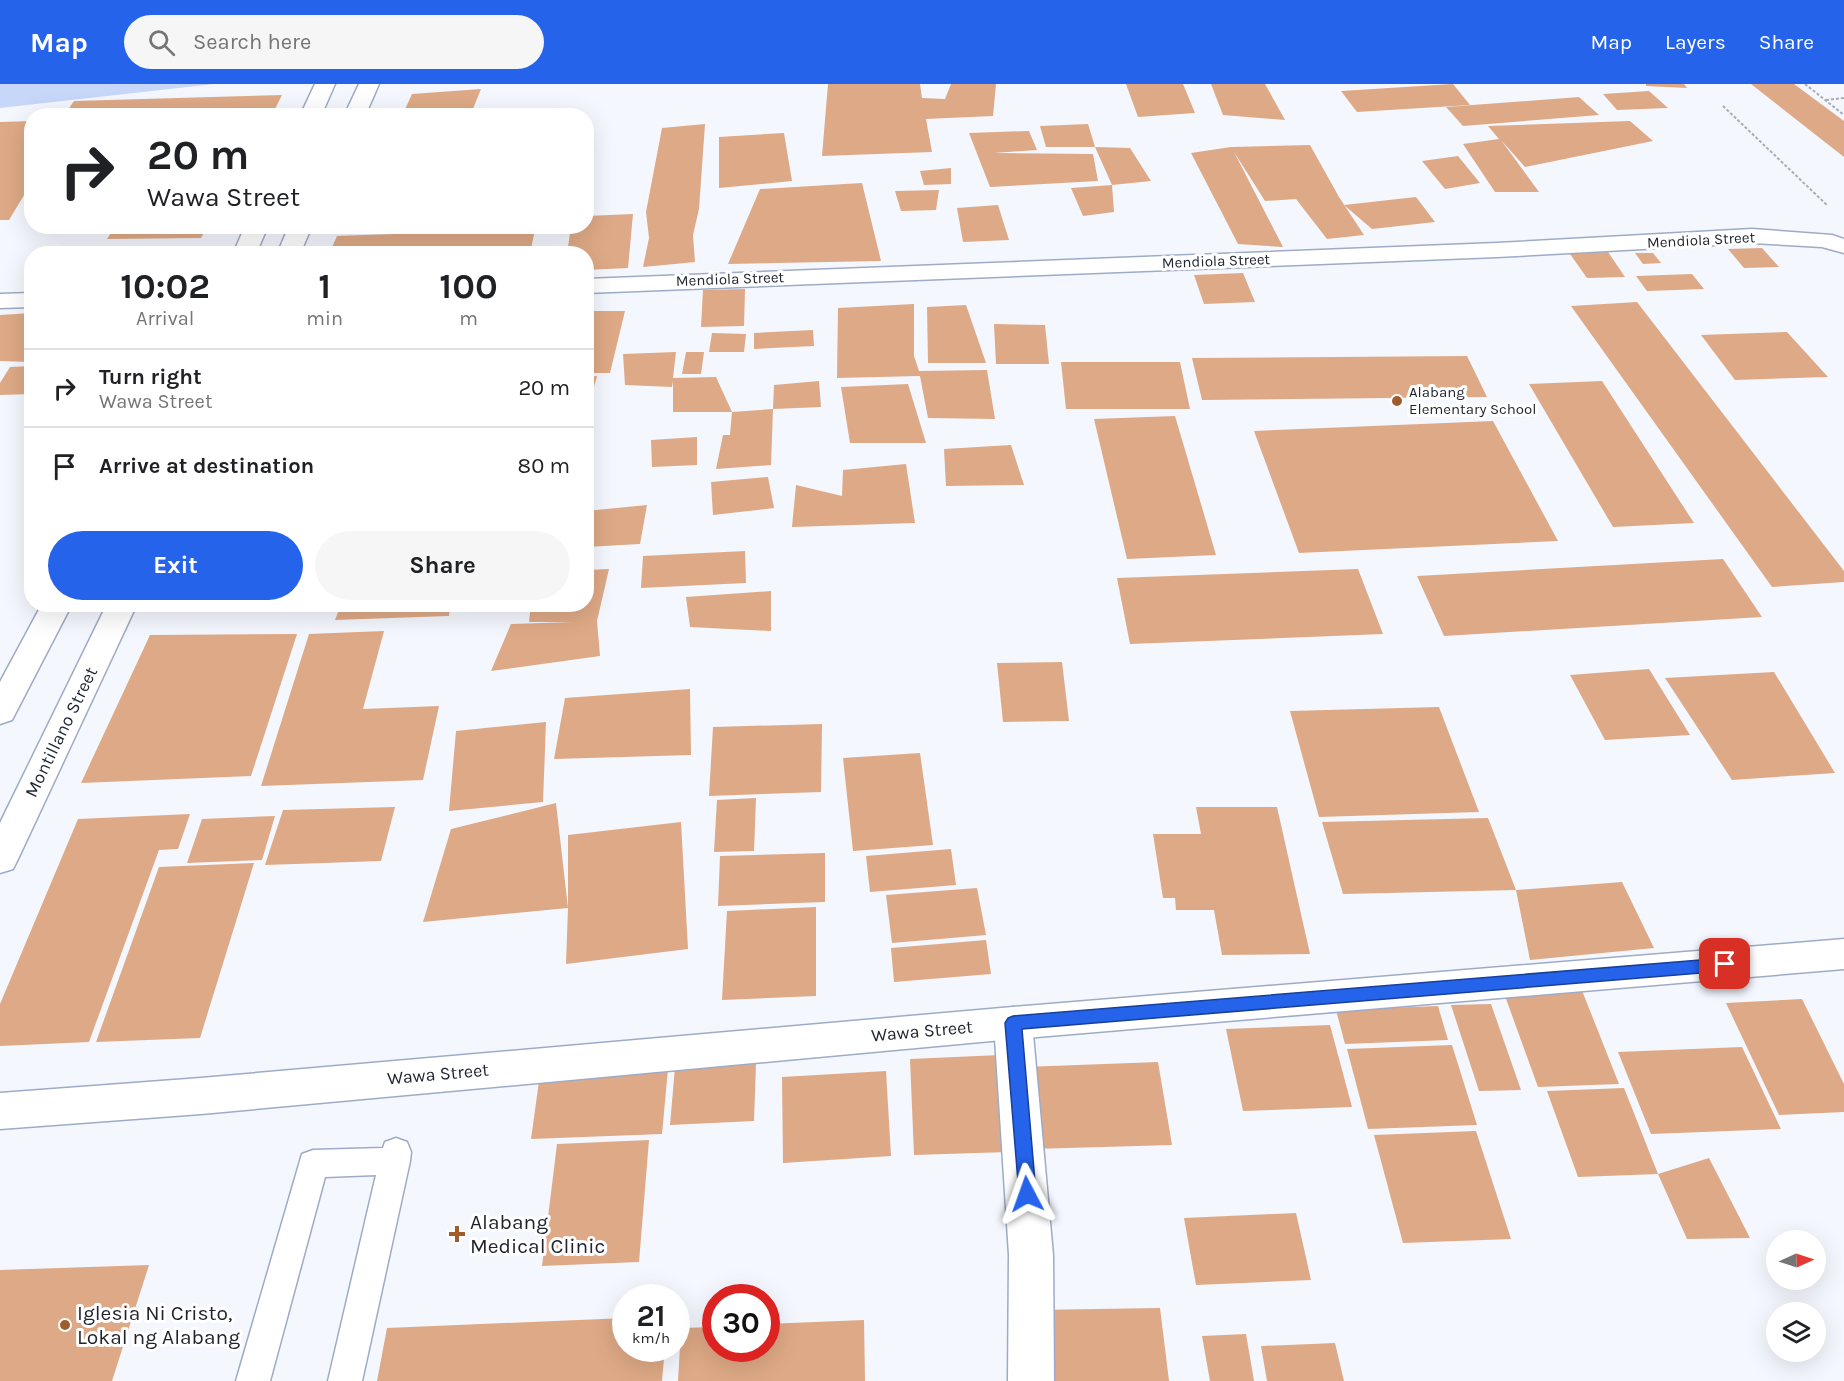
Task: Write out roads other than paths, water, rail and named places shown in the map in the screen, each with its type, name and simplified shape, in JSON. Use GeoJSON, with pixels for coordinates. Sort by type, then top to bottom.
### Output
{"type":"FeatureCollection","features":[{"type":"Feature","properties":{"kind":"main road"},"geometry":{"type":"LineString","coordinates":[[314,108],[325,84]]}},
{"type":"Feature","properties":{"kind":"main road"},"geometry":{"type":"LineString","coordinates":[[358,108],[369,84]]}},
{"type":"Feature","properties":{"kind":"main road","name":"Mendiola Street"},"geometry":{"type":"LineString","coordinates":[[594,286],[1497,250],[1752,236],[1824,240],[1844,246]]}},
{"type":"Feature","properties":{"kind":"main road"},"geometry":{"type":"LineString","coordinates":[[0,301],[24,300]]}},
{"type":"Feature","properties":{"kind":"main road"},"geometry":{"type":"LineString","coordinates":[[0,712],[53,612]]}},
{"type":"Feature","properties":{"kind":"main road","name":"Montillano Street"},"geometry":{"type":"LineString","coordinates":[[0,859],[118,612]]}},
{"type":"Feature","properties":{"kind":"main road","name":"Wawa Street"},"geometry":{"type":"LineString","coordinates":[[0,1111],[201,1096],[1013,1023],[1844,954]]}},
{"type":"Feature","properties":{"kind":"main road"},"geometry":{"type":"LineString","coordinates":[[1013,1023],[1031,1255],[1031,1381]]}},
{"type":"Feature","properties":{"kind":"lane"},"geometry":{"type":"LineString","coordinates":[[254,1381],[313,1164],[396,1156],[345,1381]]}},
{"type":"Feature","properties":{"kind":"place","name":"Alabang Elementary School"},"geometry":{"type":"Point","coordinates":[1397,401]}},
{"type":"Feature","properties":{"kind":"place","name":"Alabang Medical Clinic"},"geometry":{"type":"Point","coordinates":[457,1234]}},
{"type":"Feature","properties":{"kind":"place","name":"Iglesia Ni Cristo, Lokal ng Alabang"},"geometry":{"type":"Point","coordinates":[65,1325]}}]}
